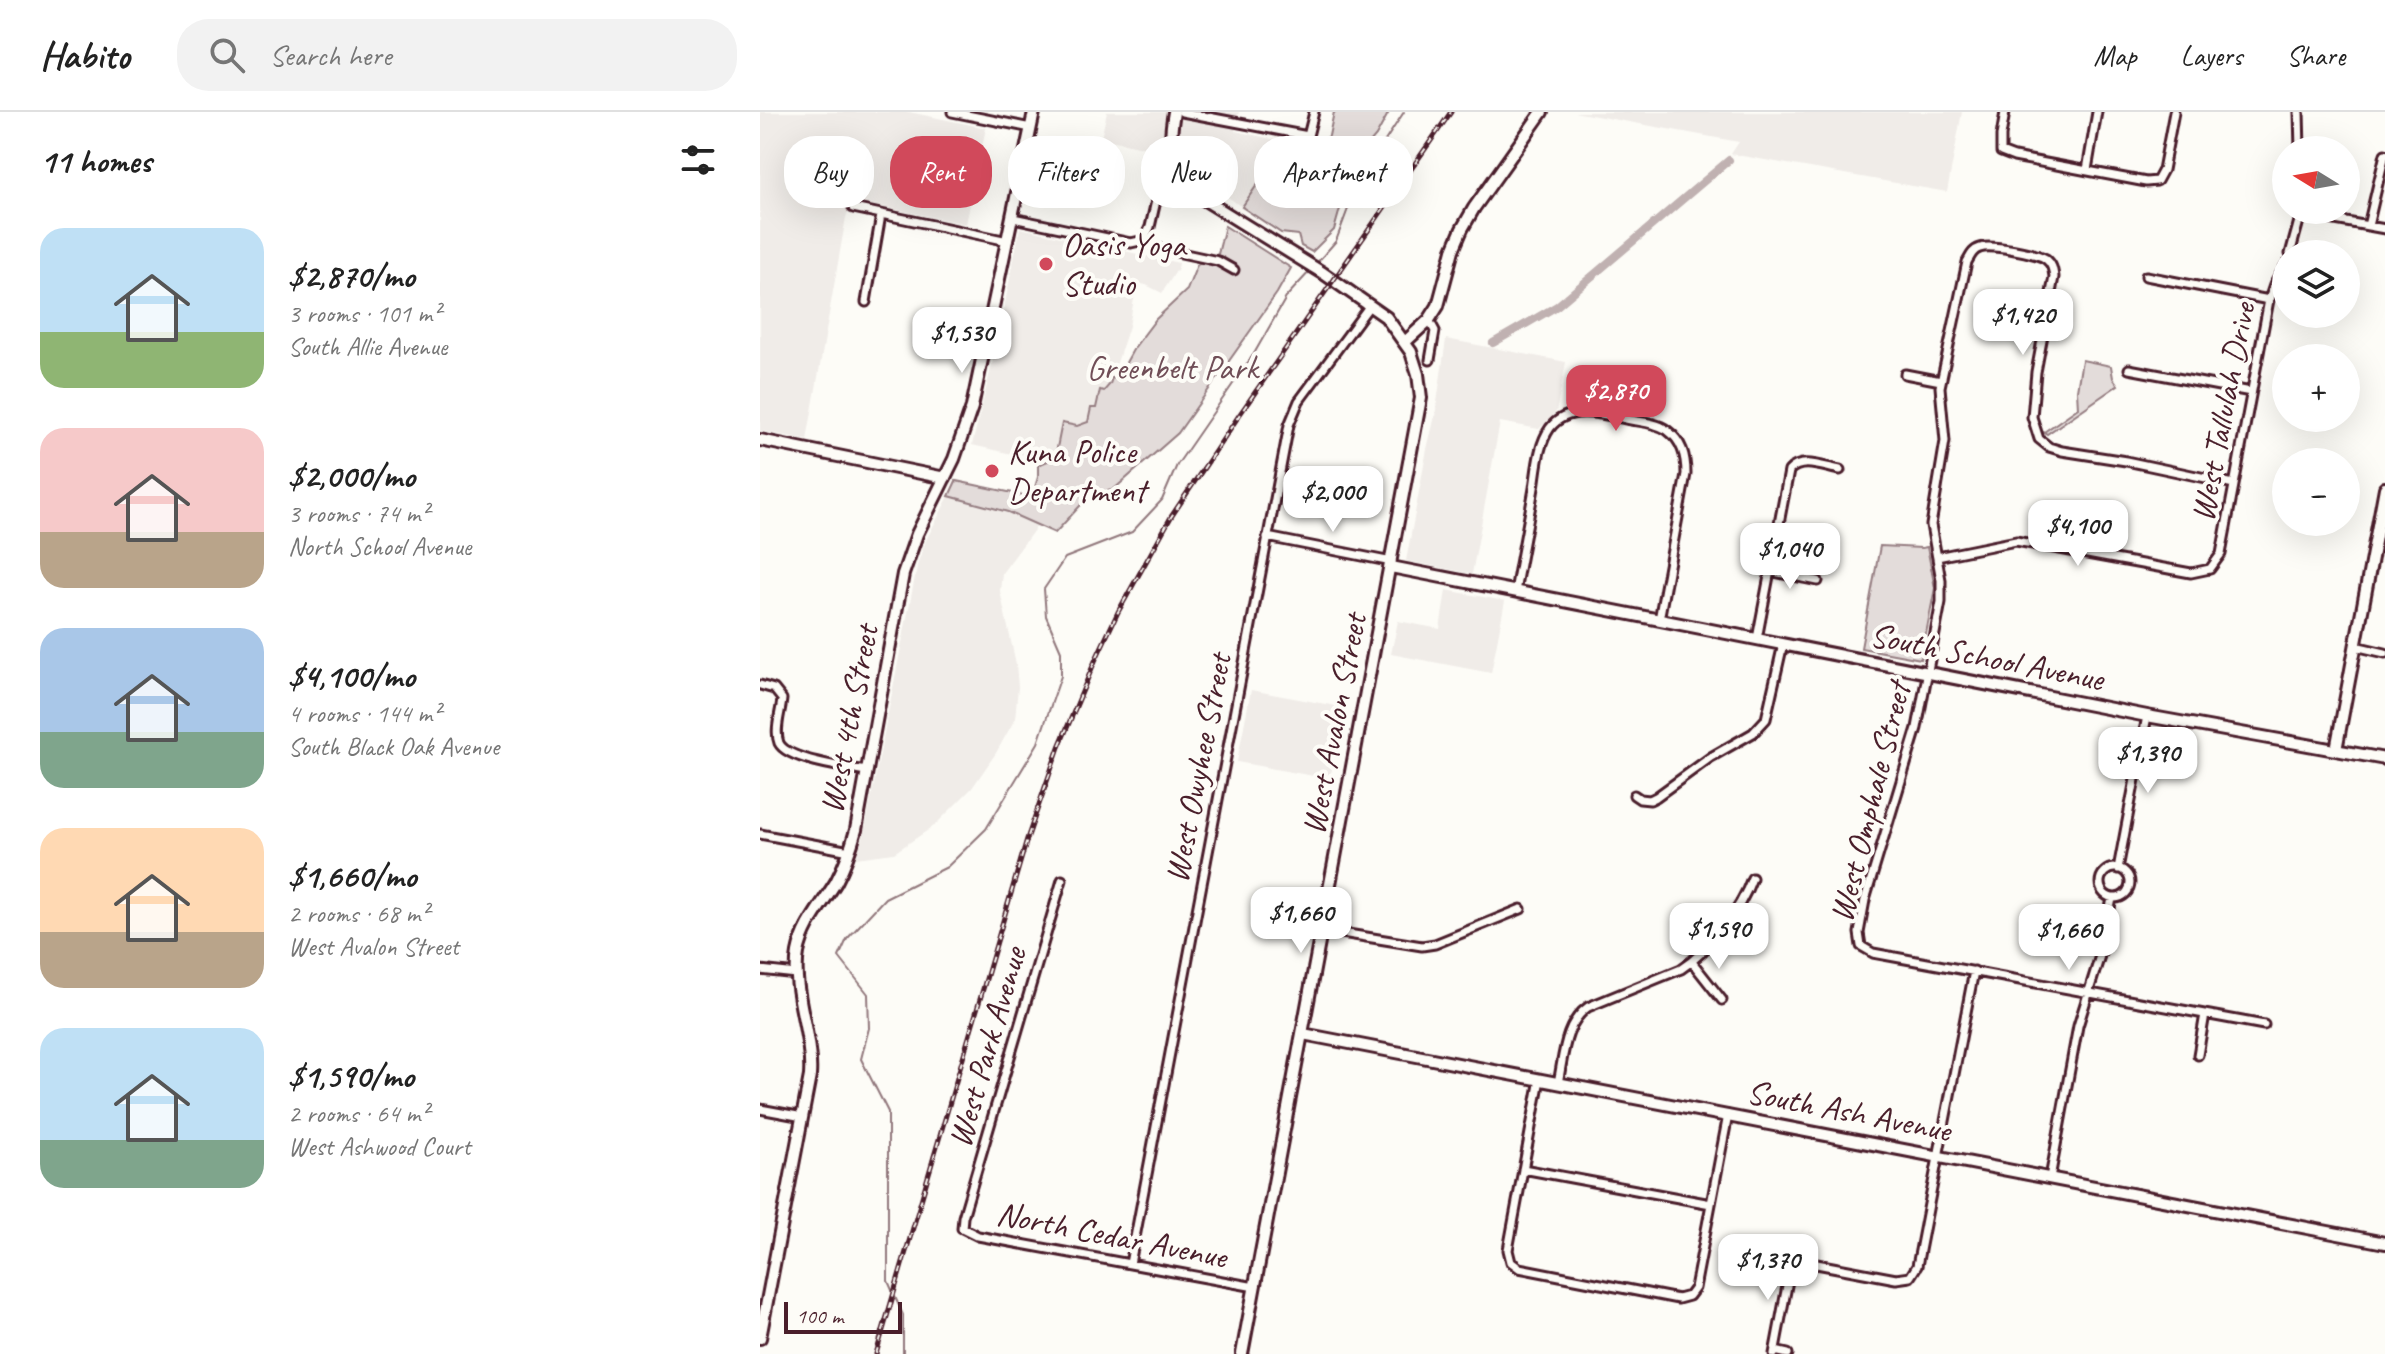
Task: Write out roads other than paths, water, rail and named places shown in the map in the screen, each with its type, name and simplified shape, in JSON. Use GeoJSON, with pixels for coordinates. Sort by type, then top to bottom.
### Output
{"type":"FeatureCollection","features":[{"type":"Feature","properties":{"kind":"street"},"geometry":{"type":"LineString","coordinates":[[952,112],[1031,128]]}},
{"type":"Feature","properties":{"kind":"street","name":"West 4th Street"},"geometry":{"type":"LineString","coordinates":[[760,1338],[811,1061],[797,974],[798,951],[807,927],[835,883],[850,851],[903,574],[917,534],[965,432],[1034,112]]}},
{"type":"Feature","properties":{"kind":"street"},"geometry":{"type":"LineString","coordinates":[[1170,136],[1174,112]]}},
{"type":"Feature","properties":{"kind":"street"},"geometry":{"type":"LineString","coordinates":[[1182,112],[1308,136],[1314,112]]}},
{"type":"Feature","properties":{"kind":"street"},"geometry":{"type":"LineString","coordinates":[[1218,208],[1370,305],[1386,317],[1405,342],[1429,320],[1438,306],[1462,229],[1542,112]]}},
{"type":"Feature","properties":{"kind":"street"},"geometry":{"type":"LineString","coordinates":[[2005,112],[2001,152],[2146,182],[2157,181],[2163,170],[2174,112]]}},
{"type":"Feature","properties":{"kind":"street"},"geometry":{"type":"LineString","coordinates":[[2087,170],[2097,112]]}},
{"type":"Feature","properties":{"kind":"street"},"geometry":{"type":"LineString","coordinates":[[2299,112],[2300,136]]}},
{"type":"Feature","properties":{"kind":"street"},"geometry":{"type":"LineString","coordinates":[[2368,226],[2385,154]]}},
{"type":"Feature","properties":{"kind":"street"},"geometry":{"type":"LineString","coordinates":[[853,208],[1008,241]]}},
{"type":"Feature","properties":{"kind":"street"},"geometry":{"type":"LineString","coordinates":[[1144,240],[1154,208]]}},
{"type":"Feature","properties":{"kind":"street"},"geometry":{"type":"LineString","coordinates":[[866,302],[881,215]]}},
{"type":"Feature","properties":{"kind":"street"},"geometry":{"type":"LineString","coordinates":[[1013,218],[1131,243],[1144,240]]}},
{"type":"Feature","properties":{"kind":"street"},"geometry":{"type":"LineString","coordinates":[[2359,224],[2385,229]]}},
{"type":"Feature","properties":{"kind":"street"},"geometry":{"type":"LineString","coordinates":[[1144,240],[1153,247],[1218,261],[1234,270]]}},
{"type":"Feature","properties":{"kind":"street","name":"West Omphale Street"},"geometry":{"type":"LineString","coordinates":[[1974,971],[1873,953],[1861,946],[1859,933],[1865,900],[1917,728],[1941,602],[1941,580],[1931,525],[1945,441],[1941,381],[1967,262],[1976,249],[1989,246],[2038,255],[2050,262],[2054,277],[2036,372],[2032,417],[2039,439],[2049,447],[2062,451],[2234,484]]}},
{"type":"Feature","properties":{"kind":"street"},"geometry":{"type":"LineString","coordinates":[[2146,276],[2269,300]]}},
{"type":"Feature","properties":{"kind":"street","name":"West Tallulah Drive"},"geometry":{"type":"LineString","coordinates":[[1937,557],[2016,541],[2191,573],[2210,569],[2221,554],[2272,291]]}},
{"type":"Feature","properties":{"kind":"street","name":"West Owyhee Street"},"geometry":{"type":"LineString","coordinates":[[1130,1264],[1289,425],[1299,401],[1370,305]]}},
{"type":"Feature","properties":{"kind":"street"},"geometry":{"type":"LineString","coordinates":[[1429,320],[1435,331],[1430,360]]}},
{"type":"Feature","properties":{"kind":"street","name":"West Avalon Street"},"geometry":{"type":"LineString","coordinates":[[1242,1354],[1421,398],[1418,374],[1405,342]]}},
{"type":"Feature","properties":{"kind":"street"},"geometry":{"type":"LineString","coordinates":[[2129,369],[2251,392]]}},
{"type":"Feature","properties":{"kind":"street"},"geometry":{"type":"LineString","coordinates":[[1905,374],[1941,381]]}},
{"type":"Feature","properties":{"kind":"street"},"geometry":{"type":"LineString","coordinates":[[1515,592],[1541,447],[1547,433],[1561,418],[1584,412],[1596,413],[1661,427],[1682,447],[1686,474],[1659,620]]}},
{"type":"Feature","properties":{"kind":"street"},"geometry":{"type":"LineString","coordinates":[[760,440],[945,478]]}},
{"type":"Feature","properties":{"kind":"street"},"geometry":{"type":"LineString","coordinates":[[1757,639],[1789,471],[1805,463],[1840,470]]}},
{"type":"Feature","properties":{"kind":"street"},"geometry":{"type":"LineString","coordinates":[[2336,750],[2355,646],[2381,536],[2385,488]]}},
{"type":"Feature","properties":{"kind":"street"},"geometry":{"type":"LineString","coordinates":[[1267,537],[1392,565]]}},
{"type":"Feature","properties":{"kind":"street","name":"South School Avenue"},"geometry":{"type":"LineString","coordinates":[[1392,565],[2147,716],[2385,759]]}},
{"type":"Feature","properties":{"kind":"street"},"geometry":{"type":"LineString","coordinates":[[1769,571],[1818,581]]}},
{"type":"Feature","properties":{"kind":"street"},"geometry":{"type":"LineString","coordinates":[[1634,795],[1650,800],[1656,797],[1690,770],[1762,725],[1783,644]]}},
{"type":"Feature","properties":{"kind":"street"},"geometry":{"type":"LineString","coordinates":[[2355,646],[2385,653]]}},
{"type":"Feature","properties":{"kind":"street"},"geometry":{"type":"LineString","coordinates":[[760,685],[779,692],[782,699],[777,727],[778,740],[786,751],[815,761],[867,771]]}},
{"type":"Feature","properties":{"kind":"street"},"geometry":{"type":"LineString","coordinates":[[2118,869],[2147,716]]}},
{"type":"Feature","properties":{"kind":"street"},"geometry":{"type":"LineString","coordinates":[[760,834],[850,851]]}},
{"type":"Feature","properties":{"kind":"street"},"geometry":{"type":"LineString","coordinates":[[2118,869],[2127,875],[2129,886],[2123,895],[2112,898],[2102,891],[2100,880],[2106,871],[2118,869]]}},
{"type":"Feature","properties":{"kind":"street"},"geometry":{"type":"LineString","coordinates":[[1558,1083],[1569,1030],[1576,1015],[1692,962],[1740,907],[1752,878]]}},
{"type":"Feature","properties":{"kind":"street","name":"West Park Avenue"},"geometry":{"type":"LineString","coordinates":[[962,1228],[1062,880]]}},
{"type":"Feature","properties":{"kind":"street"},"geometry":{"type":"LineString","coordinates":[[2050,1178],[2078,1026],[2103,946],[2112,898]]}},
{"type":"Feature","properties":{"kind":"street"},"geometry":{"type":"LineString","coordinates":[[1323,930],[1422,946],[1435,944],[1521,909]]}},
{"type":"Feature","properties":{"kind":"street"},"geometry":{"type":"LineString","coordinates":[[1692,962],[1722,1000]]}},
{"type":"Feature","properties":{"kind":"street"},"geometry":{"type":"LineString","coordinates":[[760,970],[797,974]]}},
{"type":"Feature","properties":{"kind":"street"},"geometry":{"type":"LineString","coordinates":[[1788,1354],[1774,1353],[1789,1275],[1795,1265],[1806,1262],[1896,1279],[1910,1277],[1917,1266],[1974,971],[2264,1025]]}},
{"type":"Feature","properties":{"kind":"street"},"geometry":{"type":"LineString","coordinates":[[2198,1055],[2205,1014]]}},
{"type":"Feature","properties":{"kind":"street","name":"South Ash Avenue"},"geometry":{"type":"LineString","coordinates":[[1303,1034],[2385,1243]]}},
{"type":"Feature","properties":{"kind":"street"},"geometry":{"type":"LineString","coordinates":[[1540,1079],[1508,1250],[1511,1262],[1519,1268],[1678,1299],[1689,1296],[1695,1288],[1728,1115]]}},
{"type":"Feature","properties":{"kind":"street"},"geometry":{"type":"LineString","coordinates":[[760,1109],[803,1117]]}},
{"type":"Feature","properties":{"kind":"street"},"geometry":{"type":"LineString","coordinates":[[1523,1169],[1711,1204]]}},
{"type":"Feature","properties":{"kind":"street","name":"North Cedar Avenue"},"geometry":{"type":"LineString","coordinates":[[962,1228],[978,1236],[1255,1287]]}},
{"type":"Feature","properties":{"kind":"waterway"},"geometry":{"type":"LineString","coordinates":[[1315,265],[1336,241],[1358,182],[1404,112]]}},
{"type":"Feature","properties":{"kind":"waterway"},"geometry":{"type":"LineString","coordinates":[[1493,343],[1557,306],[1729,160]]}},
{"type":"Feature","properties":{"kind":"waterway"},"geometry":{"type":"LineString","coordinates":[[903,1354],[903,1315],[888,1281],[888,1112],[861,1059],[869,1028],[868,994],[839,957],[847,939],[885,898],[947,867],[986,829],[1038,743],[1061,676],[1061,651],[1046,616],[1044,589],[1065,558],[1132,532],[1162,500],[1177,465],[1255,352],[1287,296],[1311,270]]}},
{"type":"Feature","properties":{"kind":"railway"},"geometry":{"type":"LineString","coordinates":[[876,1354],[1027,839],[1059,747],[1095,661],[1118,612],[1171,517],[1451,112]]}},
{"type":"Feature","properties":{"kind":"place","name":"Oasis Yoga Studio"},"geometry":{"type":"Point","coordinates":[1046,264]}},
{"type":"Feature","properties":{"kind":"place","name":"Kuna Police Department"},"geometry":{"type":"Point","coordinates":[992,471]}},
{"type":"Feature","properties":{"kind":"park label","name":"Greenbelt Park"},"geometry":{"type":"Point","coordinates":[1172,367]}}]}
